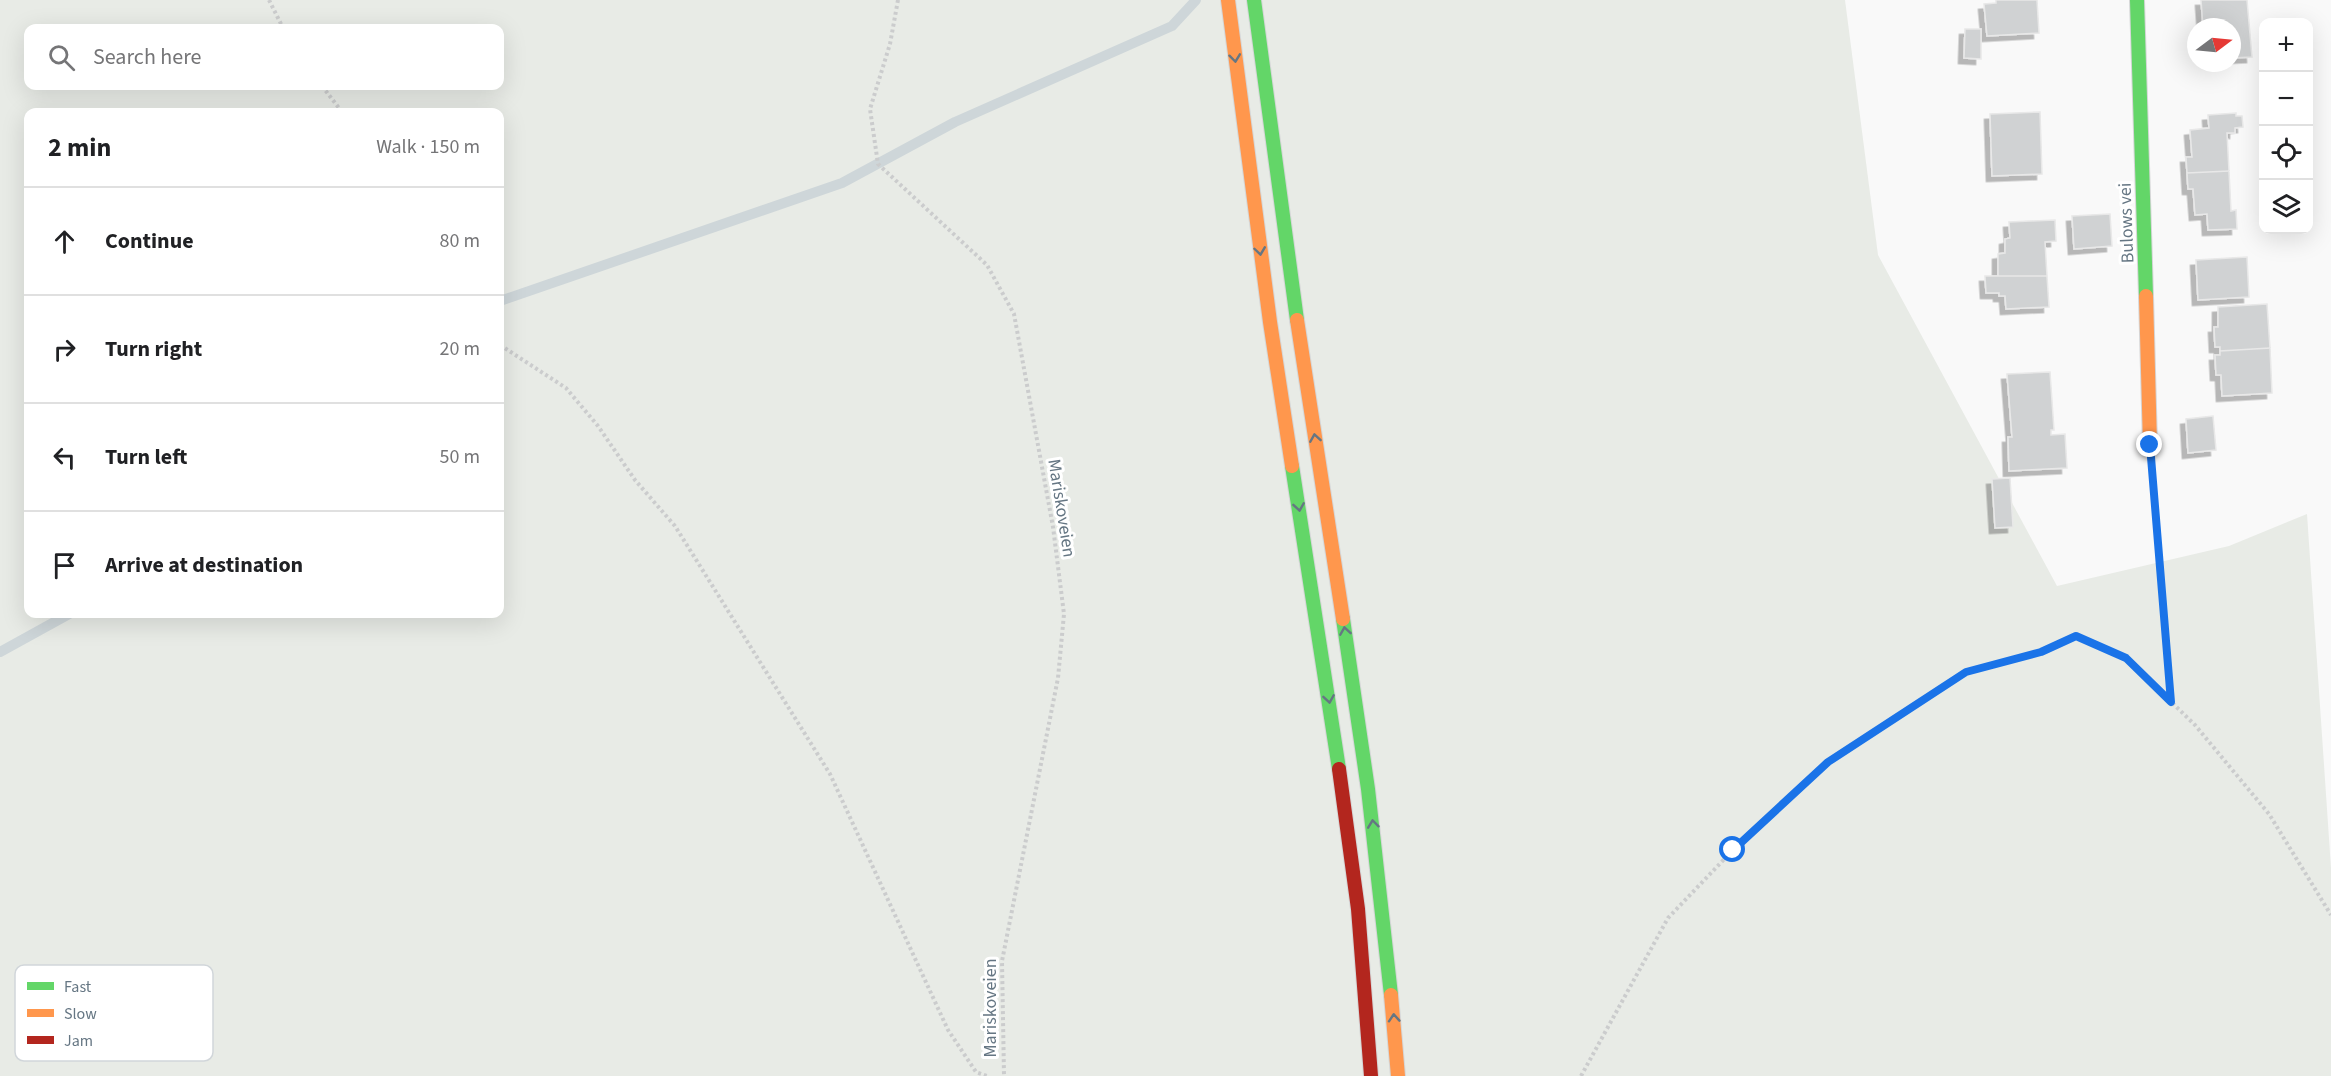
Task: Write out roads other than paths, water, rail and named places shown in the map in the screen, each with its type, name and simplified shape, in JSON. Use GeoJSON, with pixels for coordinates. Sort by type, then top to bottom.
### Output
{"type":"FeatureCollection","features":[{"type":"Feature","properties":{"kind":"main road"},"geometry":{"type":"LineString","coordinates":[[1228,0],[1270,322],[1344,801],[1358,909],[1371,1076]]}},
{"type":"Feature","properties":{"kind":"main road"},"geometry":{"type":"LineString","coordinates":[[1254,0],[1280,208],[1370,803],[1392,986],[1398,1076]]}},
{"type":"Feature","properties":{"kind":"main road","name":"Bulows vei"},"geometry":{"type":"LineString","coordinates":[[2137,0],[2150,445]]}},
{"type":"Feature","properties":{"kind":"waterway"},"geometry":{"type":"LineString","coordinates":[[504,300],[842,183],[955,122],[1172,26],[1196,0]]}},
{"type":"Feature","properties":{"kind":"waterway"},"geometry":{"type":"LineString","coordinates":[[0,652],[62,618]]}}]}
